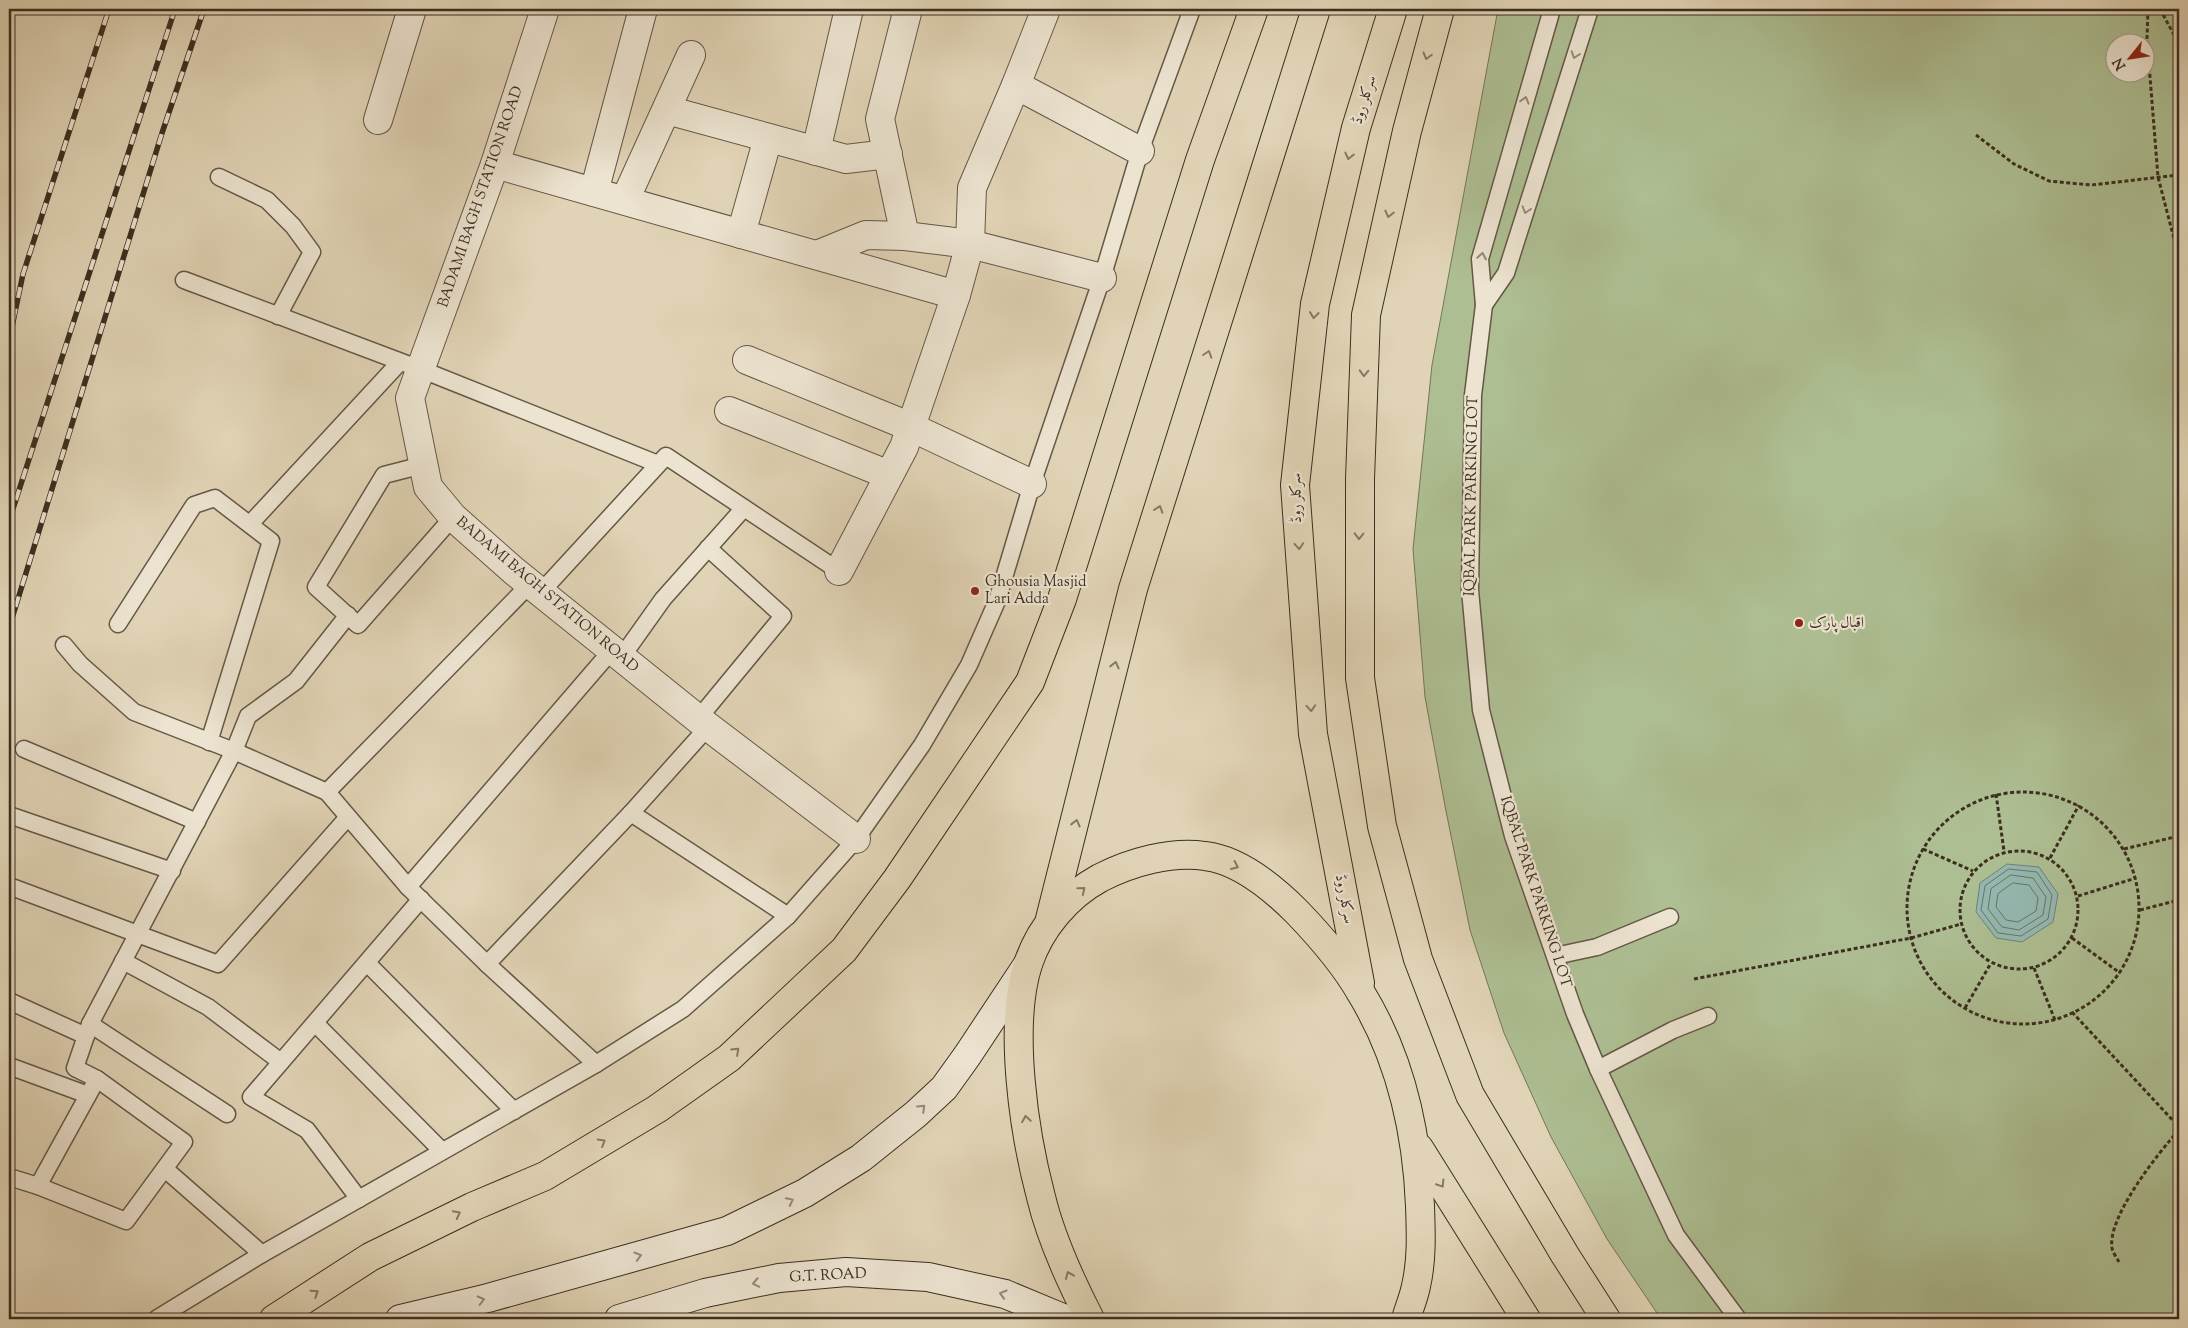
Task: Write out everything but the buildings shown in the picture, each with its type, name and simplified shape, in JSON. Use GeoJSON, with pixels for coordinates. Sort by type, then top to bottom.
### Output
{"type":"FeatureCollection","features":[{"type":"Feature","properties":{"kind":"main road"},"geometry":{"type":"LineString","coordinates":[[274,1319],[370,1258],[472,1207],[545,1176],[656,1109],[729,1058],[844,950],[880,903],[1030,682],[1062,599],[1200,160],[1254,9]]}},
{"type":"Feature","properties":{"kind":"main road"},"geometry":{"type":"LineString","coordinates":[[1050,921],[1133,589],[1316,9]]}},
{"type":"Feature","properties":{"kind":"main road","name":"سرکلر روڈ"},"geometry":{"type":"LineString","coordinates":[[1362,993],[1313,734],[1295,485],[1315,304],[1356,128],[1393,9]]}},
{"type":"Feature","properties":{"kind":"main road"},"geometry":{"type":"LineString","coordinates":[[1440,9],[1407,131],[1366,315],[1360,479],[1358,605],[1360,678],[1382,826],[1418,959],[1470,1095],[1565,1255],[1606,1319]]}},
{"type":"Feature","properties":{"kind":"main road"},"geometry":{"type":"LineString","coordinates":[[1090,1319],[1073,1286],[1053,1236],[1041,1197],[1030,1143],[1020,1068],[1019,1019],[1028,964],[1040,937],[1050,921],[1084,887],[1112,872],[1161,856],[1208,856],[1236,866],[1263,882],[1292,907],[1336,956],[1362,993],[1385,1038],[1409,1110],[1415,1142],[1422,1249],[1416,1288],[1406,1319]]}},
{"type":"Feature","properties":{"kind":"main road"},"geometry":{"type":"LineString","coordinates":[[1415,1142],[1526,1319]]}},
{"type":"Feature","properties":{"kind":"street"},"geometry":{"type":"LineString","coordinates":[[378,120],[412,9]]}},
{"type":"Feature","properties":{"kind":"street","name":"BADAMI BAGH STATION ROAD"},"geometry":{"type":"LineString","coordinates":[[545,9],[495,164],[410,366],[410,398],[428,487],[452,517],[535,588],[703,723],[856,839]]}},
{"type":"Feature","properties":{"kind":"street"},"geometry":{"type":"LineString","coordinates":[[594,192],[642,9]]}},
{"type":"Feature","properties":{"kind":"street"},"geometry":{"type":"LineString","coordinates":[[816,151],[849,9]]}},
{"type":"Feature","properties":{"kind":"street"},"geometry":{"type":"LineString","coordinates":[[905,236],[880,120],[908,9]]}},
{"type":"Feature","properties":{"kind":"street"},"geometry":{"type":"LineString","coordinates":[[839,571],[904,447],[956,295],[970,244],[972,188],[1046,9]]}},
{"type":"Feature","properties":{"kind":"street"},"geometry":{"type":"LineString","coordinates":[[626,200],[691,55]]}},
{"type":"Feature","properties":{"kind":"street"},"geometry":{"type":"LineString","coordinates":[[1016,85],[1140,151]]}},
{"type":"Feature","properties":{"kind":"street"},"geometry":{"type":"LineString","coordinates":[[666,110],[846,159],[888,154]]}},
{"type":"Feature","properties":{"kind":"street"},"geometry":{"type":"LineString","coordinates":[[741,234],[768,138]]}},
{"type":"Feature","properties":{"kind":"street"},"geometry":{"type":"LineString","coordinates":[[495,164],[956,295]]}},
{"type":"Feature","properties":{"kind":"street"},"geometry":{"type":"LineString","coordinates":[[817,255],[866,234],[905,236],[970,244],[1102,278]]}},
{"type":"Feature","properties":{"kind":"street"},"geometry":{"type":"LineString","coordinates":[[747,360],[911,426],[1032,484]]}},
{"type":"Feature","properties":{"kind":"street"},"geometry":{"type":"LineString","coordinates":[[729,411],[889,475]]}},
{"type":"Feature","properties":{"kind":"street"},"geometry":{"type":"LineString","coordinates":[[400,1319],[488,1298],[727,1231],[806,1193],[861,1158],[916,1114],[944,1088],[968,1056],[1028,964]]}},
{"type":"Feature","properties":{"kind":"street","name":"G.T. ROAD"},"geometry":{"type":"LineString","coordinates":[[619,1319],[705,1293],[779,1278],[846,1272],[928,1277],[1005,1294],[1065,1319]]}},
{"type":"Feature","properties":{"kind":"lane"},"geometry":{"type":"LineString","coordinates":[[156,1319],[262,1254],[596,1064],[683,1009],[788,916],[856,839],[922,744],[969,665],[997,600],[1032,484],[1102,278],[1140,151],[1192,9]]}},
{"type":"Feature","properties":{"kind":"lane","name":"IQBAL PARK PARKING LOT"},"geometry":{"type":"LineString","coordinates":[[1552,9],[1480,260],[1484,305],[1473,395],[1470,590],[1481,710],[1513,836],[1575,1014],[1598,1069],[1676,1235],[1738,1319]]}},
{"type":"Feature","properties":{"kind":"lane","name":"IQBAL PARK PARKING LOT"},"geometry":{"type":"LineString","coordinates":[[1484,305],[1506,273],[1590,9]]}},
{"type":"Feature","properties":{"kind":"lane"},"geometry":{"type":"LineString","coordinates":[[219,177],[267,200],[293,226],[312,252],[278,316]]}},
{"type":"Feature","properties":{"kind":"lane"},"geometry":{"type":"LineString","coordinates":[[184,280],[410,366],[658,464]]}},
{"type":"Feature","properties":{"kind":"lane"},"geometry":{"type":"LineString","coordinates":[[250,524],[410,366]]}},
{"type":"Feature","properties":{"kind":"lane"},"geometry":{"type":"LineString","coordinates":[[327,792],[535,588],[666,456],[839,571]]}},
{"type":"Feature","properties":{"kind":"lane"},"geometry":{"type":"LineString","coordinates":[[423,465],[384,475],[316,587],[358,625],[452,517]]}},
{"type":"Feature","properties":{"kind":"lane"},"geometry":{"type":"LineString","coordinates":[[118,624],[194,505],[215,498],[271,541],[210,742]]}},
{"type":"Feature","properties":{"kind":"lane"},"geometry":{"type":"LineString","coordinates":[[408,887],[617,654],[744,508]]}},
{"type":"Feature","properties":{"kind":"lane"},"geometry":{"type":"LineString","coordinates":[[487,964],[631,813],[703,723],[783,616],[708,548]]}},
{"type":"Feature","properties":{"kind":"lane"},"geometry":{"type":"LineString","coordinates":[[9,1177],[38,1186],[126,1222],[184,1142],[97,1079],[75,1068],[88,1030],[234,751],[248,716],[296,681],[348,615]]}},
{"type":"Feature","properties":{"kind":"lane"},"geometry":{"type":"LineString","coordinates":[[64,645],[80,664],[134,712],[234,751],[327,792],[408,887],[487,964],[596,1064]]}},
{"type":"Feature","properties":{"kind":"lane"},"geometry":{"type":"LineString","coordinates":[[24,749],[197,822]]}},
{"type":"Feature","properties":{"kind":"lane"},"geometry":{"type":"LineString","coordinates":[[631,813],[788,916]]}},
{"type":"Feature","properties":{"kind":"lane"},"geometry":{"type":"LineString","coordinates":[[9,814],[172,871]]}},
{"type":"Feature","properties":{"kind":"lane"},"geometry":{"type":"LineString","coordinates":[[9,886],[218,964],[348,817]]}},
{"type":"Feature","properties":{"kind":"lane"},"geometry":{"type":"LineString","coordinates":[[359,1199],[307,1130],[251,1097],[421,899]]}},
{"type":"Feature","properties":{"kind":"lane"},"geometry":{"type":"LineString","coordinates":[[1555,956],[1596,947],[1670,916]]}},
{"type":"Feature","properties":{"kind":"lane"},"geometry":{"type":"LineString","coordinates":[[123,962],[208,1008],[282,1062]]}},
{"type":"Feature","properties":{"kind":"lane"},"geometry":{"type":"LineString","coordinates":[[367,963],[514,1111]]}},
{"type":"Feature","properties":{"kind":"lane"},"geometry":{"type":"LineString","coordinates":[[9,1001],[88,1030],[228,1114]]}},
{"type":"Feature","properties":{"kind":"lane"},"geometry":{"type":"LineString","coordinates":[[1598,1069],[1673,1030],[1708,1016]]}},
{"type":"Feature","properties":{"kind":"lane"},"geometry":{"type":"LineString","coordinates":[[315,1023],[442,1151]]}},
{"type":"Feature","properties":{"kind":"lane"},"geometry":{"type":"LineString","coordinates":[[9,1066],[88,1095]]}},
{"type":"Feature","properties":{"kind":"lane"},"geometry":{"type":"LineString","coordinates":[[38,1186],[97,1079]]}},
{"type":"Feature","properties":{"kind":"lane"},"geometry":{"type":"LineString","coordinates":[[165,1169],[262,1254]]}},
{"type":"Feature","properties":{"kind":"path"},"geometry":{"type":"LineString","coordinates":[[2148,9],[2147,39],[2158,177],[2179,258]]}},
{"type":"Feature","properties":{"kind":"path"},"geometry":{"type":"LineString","coordinates":[[2160,9],[2179,44]]}},
{"type":"Feature","properties":{"kind":"path"},"geometry":{"type":"LineString","coordinates":[[1976,135],[2014,164],[2049,181],[2092,184],[2179,175]]}},
{"type":"Feature","properties":{"kind":"path"},"geometry":{"type":"LineString","coordinates":[[2038,792],[2079,805],[2104,824],[2124,849],[2136,878],[2140,910],[2135,943],[2120,973],[2088,1005],[2055,1020],[2024,1024],[1993,1020],[1965,1008],[1941,989],[1923,965],[1911,938],[1907,907],[1911,877],[1923,849],[1942,824],[1967,806],[1996,794],[2038,792]]}},
{"type":"Feature","properties":{"kind":"path"},"geometry":{"type":"LineString","coordinates":[[1996,794],[2004,851]]}},
{"type":"Feature","properties":{"kind":"path"},"geometry":{"type":"LineString","coordinates":[[2050,858],[2079,805]]}},
{"type":"Feature","properties":{"kind":"path"},"geometry":{"type":"LineString","coordinates":[[2124,849],[2179,836]]}},
{"type":"Feature","properties":{"kind":"path"},"geometry":{"type":"LineString","coordinates":[[1923,849],[1973,871]]}},
{"type":"Feature","properties":{"kind":"path"},"geometry":{"type":"LineString","coordinates":[[2028,850],[2050,858],[2068,874],[2078,896],[2079,918],[2072,938],[2056,957],[2034,968],[2012,969],[1991,963],[1972,947],[1961,924],[1960,896],[1973,871],[1987,859],[2004,851],[2028,850]]}},
{"type":"Feature","properties":{"kind":"path"},"geometry":{"type":"LineString","coordinates":[[2078,896],[2136,878]]}},
{"type":"Feature","properties":{"kind":"path"},"geometry":{"type":"LineString","coordinates":[[2140,910],[2179,900]]}},
{"type":"Feature","properties":{"kind":"path"},"geometry":{"type":"LineString","coordinates":[[1694,979],[1911,938],[1961,924]]}},
{"type":"Feature","properties":{"kind":"path"},"geometry":{"type":"LineString","coordinates":[[2072,938],[2120,973]]}},
{"type":"Feature","properties":{"kind":"path"},"geometry":{"type":"LineString","coordinates":[[1965,1008],[1991,963]]}},
{"type":"Feature","properties":{"kind":"path"},"geometry":{"type":"LineString","coordinates":[[2034,968],[2055,1020]]}},
{"type":"Feature","properties":{"kind":"path"},"geometry":{"type":"LineString","coordinates":[[2072,1012],[2179,1128],[2156,1154],[2134,1189],[2117,1222],[2112,1248],[2118,1262]]}},
{"type":"Feature","properties":{"kind":"green space","name":"اقبال پارک"},"geometry":{"type":"Polygon","coordinates":[[[1498,9],[2179,9],[2179,1319],[1661,1319],[1607,1239],[1551,1137],[1504,1033],[1470,930],[1425,697],[1413,549],[1432,365],[1498,9]]]}},
{"type":"Feature","properties":{"kind":"water"},"geometry":{"type":"Polygon","coordinates":[[[2007,864],[2039,867],[2058,894],[2053,922],[2022,942],[1996,938],[1976,912],[1980,883],[2007,864]]]}},
{"type":"Feature","properties":{"kind":"railway"},"geometry":{"type":"LineString","coordinates":[[9,341],[23,274],[109,9]]}},
{"type":"Feature","properties":{"kind":"railway"},"geometry":{"type":"LineString","coordinates":[[9,521],[175,9]]}},
{"type":"Feature","properties":{"kind":"railway"},"geometry":{"type":"LineString","coordinates":[[9,628],[162,133],[204,9]]}},
{"type":"Feature","properties":{"kind":"place","name":"Ghousia Masjid Lari Adda"},"geometry":{"type":"Point","coordinates":[975,591]}},
{"type":"Feature","properties":{"kind":"place","name":"اقبال پارک"},"geometry":{"type":"Point","coordinates":[1799,623]}}]}
